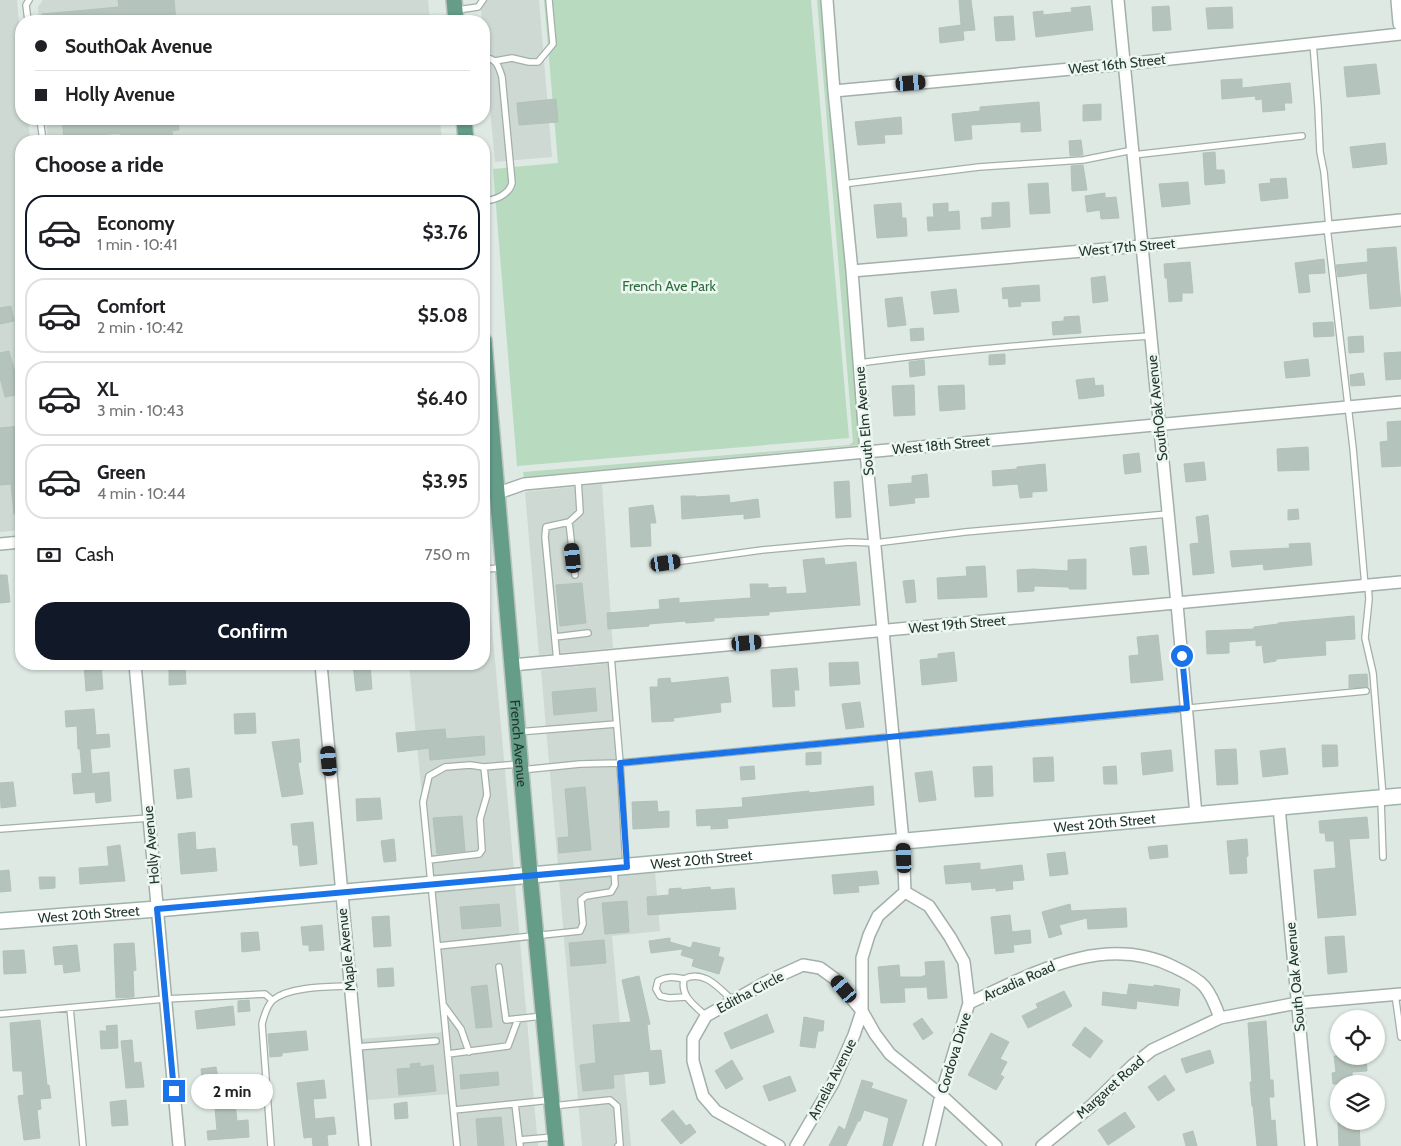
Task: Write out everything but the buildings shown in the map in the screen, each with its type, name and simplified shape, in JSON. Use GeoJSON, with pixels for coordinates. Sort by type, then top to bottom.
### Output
{"type":"FeatureCollection","features":[{"type":"Feature","properties":{"kind":"main road","name":"French Avenue"},"geometry":{"type":"LineString","coordinates":[[490,496],[504,568],[530,876],[556,1142]]}},
{"type":"Feature","properties":{"kind":"street","name":"South Elm Avenue"},"geometry":{"type":"LineString","coordinates":[[827,0],[852,271],[866,452],[903,841],[905,892]]}},
{"type":"Feature","properties":{"kind":"street","name":"SouthOak Avenue"},"geometry":{"type":"LineString","coordinates":[[1118,0],[1196,815]]}},
{"type":"Feature","properties":{"kind":"street"},"geometry":{"type":"LineString","coordinates":[[1399,0],[1401,23]]}},
{"type":"Feature","properties":{"kind":"street","name":"West 16th Street"},"geometry":{"type":"LineString","coordinates":[[834,90],[1125,64],[1401,34]]}},
{"type":"Feature","properties":{"kind":"street","name":"West 17th Street"},"geometry":{"type":"LineString","coordinates":[[852,271],[1141,246],[1401,220]]}},
{"type":"Feature","properties":{"kind":"street","name":"West 18th Street"},"geometry":{"type":"LineString","coordinates":[[490,496],[524,484],[1401,402]]}},
{"type":"Feature","properties":{"kind":"street"},"geometry":{"type":"LineString","coordinates":[[0,544],[15,543]]}},
{"type":"Feature","properties":{"kind":"street","name":"West 19th Street"},"geometry":{"type":"LineString","coordinates":[[512,665],[1401,582]]}},
{"type":"Feature","properties":{"kind":"street","name":"Holly Avenue"},"geometry":{"type":"LineString","coordinates":[[136,670],[180,1146]]}},
{"type":"Feature","properties":{"kind":"street","name":"Maple Avenue"},"geometry":{"type":"LineString","coordinates":[[322,670],[365,1146]]}},
{"type":"Feature","properties":{"kind":"street","name":"West 20th Street"},"geometry":{"type":"LineString","coordinates":[[0,921],[341,893],[1401,796]]}},
{"type":"Feature","properties":{"kind":"street","name":"South Oak Avenue"},"geometry":{"type":"LineString","coordinates":[[1279,807],[1311,1146]]}},
{"type":"Feature","properties":{"kind":"street"},"geometry":{"type":"LineString","coordinates":[[862,1010],[862,958],[869,934],[878,916],[905,892]]}},
{"type":"Feature","properties":{"kind":"street","name":"Cordova Drive"},"geometry":{"type":"LineString","coordinates":[[905,892],[929,906],[950,937],[964,962],[969,1003],[941,1095],[929,1146]]}},
{"type":"Feature","properties":{"kind":"street","name":"Arcadia Road"},"geometry":{"type":"LineString","coordinates":[[969,1003],[1062,962],[1124,953],[1148,956],[1169,964],[1204,984],[1212,995],[1220,1018]]}},
{"type":"Feature","properties":{"kind":"street","name":"Editha Circle"},"geometry":{"type":"LineString","coordinates":[[779,1146],[716,1111],[703,1096],[693,1061],[693,1039],[706,1016],[770,980],[803,966],[820,968],[835,979],[862,1010],[875,1034],[890,1054],[941,1095],[996,1146]]}},
{"type":"Feature","properties":{"kind":"street","name":"Margaret Road"},"geometry":{"type":"LineString","coordinates":[[1042,1146],[1090,1107],[1133,1065],[1152,1050],[1220,1018],[1297,1003],[1398,994]]}},
{"type":"Feature","properties":{"kind":"street","name":"Amelia Avenue"},"geometry":{"type":"LineString","coordinates":[[796,1146],[833,1083],[854,1035],[862,1010]]}},
{"type":"Feature","properties":{"kind":"lane"},"geometry":{"type":"LineString","coordinates":[[27,15],[26,4],[29,0]]}},
{"type":"Feature","properties":{"kind":"lane"},"geometry":{"type":"LineString","coordinates":[[455,11],[478,7],[483,0]]}},
{"type":"Feature","properties":{"kind":"lane"},"geometry":{"type":"LineString","coordinates":[[490,58],[495,61],[512,58],[538,62],[553,44],[549,0]]}},
{"type":"Feature","properties":{"kind":"lane"},"geometry":{"type":"LineString","coordinates":[[1313,43],[1320,152],[1324,172],[1328,227],[1369,599],[1365,638],[1373,673],[1382,798],[1383,857]]}},
{"type":"Feature","properties":{"kind":"lane"},"geometry":{"type":"LineString","coordinates":[[490,200],[501,196],[511,188],[512,183],[502,77],[495,61]]}},
{"type":"Feature","properties":{"kind":"lane"},"geometry":{"type":"LineString","coordinates":[[843,184],[979,167],[1083,160],[1133,153],[1302,136]]}},
{"type":"Feature","properties":{"kind":"lane"},"geometry":{"type":"LineString","coordinates":[[859,362],[956,351],[1150,336]]}},
{"type":"Feature","properties":{"kind":"lane"},"geometry":{"type":"LineString","coordinates":[[557,661],[545,537],[546,527],[569,522],[580,512],[578,479]]}},
{"type":"Feature","properties":{"kind":"lane"},"geometry":{"type":"LineString","coordinates":[[653,565],[762,550],[849,542],[875,543],[965,532],[1168,514]]}},
{"type":"Feature","properties":{"kind":"lane"},"geometry":{"type":"LineString","coordinates":[[569,522],[575,575]]}},
{"type":"Feature","properties":{"kind":"lane"},"geometry":{"type":"LineString","coordinates":[[490,569],[504,568]]}},
{"type":"Feature","properties":{"kind":"lane"},"geometry":{"type":"LineString","coordinates":[[555,637],[588,632]]}},
{"type":"Feature","properties":{"kind":"lane"},"geometry":{"type":"LineString","coordinates":[[438,946],[580,931],[583,924],[581,900],[586,896],[611,892],[620,867],[620,763],[610,656]]}},
{"type":"Feature","properties":{"kind":"lane"},"geometry":{"type":"LineString","coordinates":[[457,1146],[423,802],[429,776],[445,767],[470,765],[521,767],[620,763],[1366,691]]}},
{"type":"Feature","properties":{"kind":"lane"},"geometry":{"type":"LineString","coordinates":[[518,732],[616,724]]}},
{"type":"Feature","properties":{"kind":"lane"},"geometry":{"type":"LineString","coordinates":[[429,860],[479,854],[482,850],[480,818],[488,795],[484,767]]}},
{"type":"Feature","properties":{"kind":"lane"},"geometry":{"type":"LineString","coordinates":[[0,829],[149,818]]}},
{"type":"Feature","properties":{"kind":"lane"},"geometry":{"type":"LineString","coordinates":[[499,967],[506,1020],[543,1016]]}},
{"type":"Feature","properties":{"kind":"lane"},"geometry":{"type":"LineString","coordinates":[[686,997],[668,998],[660,996],[656,989],[658,981],[664,977],[684,979],[698,975],[710,980],[733,1001]]}},
{"type":"Feature","properties":{"kind":"lane"},"geometry":{"type":"LineString","coordinates":[[684,979],[682,986],[686,997],[706,1016]]}},
{"type":"Feature","properties":{"kind":"lane"},"geometry":{"type":"LineString","coordinates":[[272,1146],[262,1024],[265,1013],[272,1000],[282,994],[299,990],[350,986]]}},
{"type":"Feature","properties":{"kind":"lane"},"geometry":{"type":"LineString","coordinates":[[0,1014],[166,999],[265,994],[272,1000]]}},
{"type":"Feature","properties":{"kind":"lane"},"geometry":{"type":"LineString","coordinates":[[1398,994],[1401,1037]]}},
{"type":"Feature","properties":{"kind":"lane"},"geometry":{"type":"LineString","coordinates":[[443,1004],[461,1029],[469,1052]]}},
{"type":"Feature","properties":{"kind":"lane"},"geometry":{"type":"LineString","coordinates":[[70,1008],[83,1146]]}},
{"type":"Feature","properties":{"kind":"lane"},"geometry":{"type":"LineString","coordinates":[[448,1054],[508,1046],[518,1019]]}},
{"type":"Feature","properties":{"kind":"lane"},"geometry":{"type":"LineString","coordinates":[[356,1047],[436,1041]]}},
{"type":"Feature","properties":{"kind":"lane"},"geometry":{"type":"LineString","coordinates":[[454,1110],[515,1104],[610,1100],[617,1106],[620,1135],[620,1145],[618,1146]]}},
{"type":"Feature","properties":{"kind":"lane"},"geometry":{"type":"LineString","coordinates":[[515,1104],[519,1143],[556,1142]]}},
{"type":"Feature","properties":{"kind":"shaded area"},"geometry":{"type":"Polygon","coordinates":[[[0,0],[17,0],[18,15],[15,15],[15,125],[29,125],[29,135],[15,135],[15,531],[0,532],[0,0]]]}},
{"type":"Feature","properties":{"kind":"shaded area"},"geometry":{"type":"Polygon","coordinates":[[[43,0],[428,0],[429,15],[39,15],[38,7],[43,0]]]}},
{"type":"Feature","properties":{"kind":"shaded area"},"geometry":{"type":"Polygon","coordinates":[[[480,0],[539,0],[552,157],[495,162],[490,108],[490,15],[481,15],[480,0]]]}},
{"type":"Feature","properties":{"kind":"shaded area"},"geometry":{"type":"Polygon","coordinates":[[[47,125],[441,125],[441,135],[47,135],[47,125]]]}},
{"type":"Feature","properties":{"kind":"shaded area"},"geometry":{"type":"Polygon","coordinates":[[[602,484],[613,648],[539,655],[525,492],[602,484]]]}},
{"type":"Feature","properties":{"kind":"shaded area"},"geometry":{"type":"Polygon","coordinates":[[[490,605],[514,870],[430,877],[410,670],[490,670],[490,605]]]}},
{"type":"Feature","properties":{"kind":"shaded area"},"geometry":{"type":"Polygon","coordinates":[[[614,663],[628,859],[558,866],[541,670],[614,663]]]}},
{"type":"Feature","properties":{"kind":"shaded area"},"geometry":{"type":"Polygon","coordinates":[[[655,871],[660,931],[612,936],[631,1146],[582,1146],[559,880],[655,871]]]}},
{"type":"Feature","properties":{"kind":"shaded area"},"geometry":{"type":"Polygon","coordinates":[[[515,884],[538,1146],[456,1146],[451,1094],[367,1100],[361,1039],[445,1032],[431,892],[515,884]]]}},
{"type":"Feature","properties":{"kind":"green space","name":"French Ave Park"},"geometry":{"type":"Polygon","coordinates":[[[544,0],[811,0],[849,438],[517,466],[493,169],[558,163],[544,0]]]}},
{"type":"Feature","properties":{"kind":"green space"},"geometry":{"type":"Polygon","coordinates":[[[817,0],[821,0],[828,99],[846,272],[860,445],[524,477],[523,472],[849,445],[853,442],[817,0]]]}},
{"type":"Feature","properties":{"kind":"route"},"geometry":{"type":"LineString","coordinates":[[174,1091],[157,909],[627,867],[620,763],[1187,708],[1182,656]]}}]}
